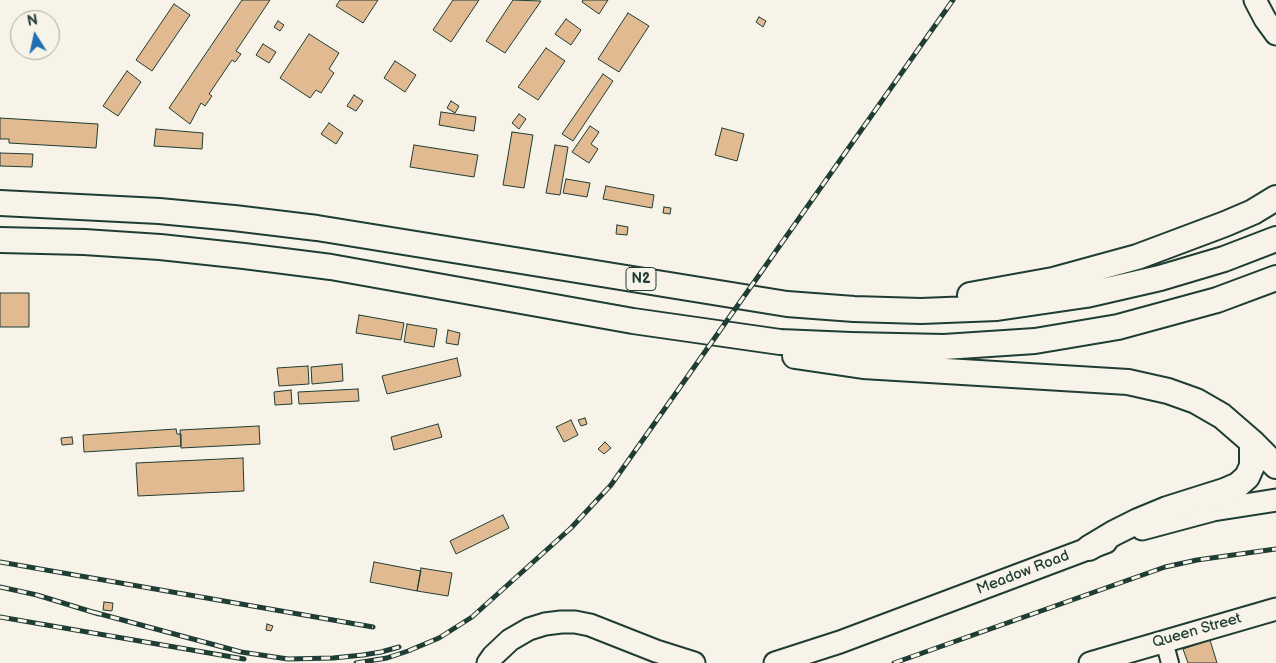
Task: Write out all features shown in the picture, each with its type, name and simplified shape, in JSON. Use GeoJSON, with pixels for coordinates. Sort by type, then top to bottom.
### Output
{"type":"FeatureCollection","features":[{"type":"Feature","properties":{"kind":"highway"},"geometry":{"type":"LineString","coordinates":[[650,280],[784,297],[868,302],[957,297],[1053,280],[1138,257],[1232,221],[1253,212],[1276,198]]}},
{"type":"Feature","properties":{"kind":"highway","name":"N2"},"geometry":{"type":"LineString","coordinates":[[0,203],[150,210],[234,218],[317,228],[797,304],[921,311],[997,308],[1086,295],[1160,278],[1276,239]]}},
{"type":"Feature","properties":{"kind":"highway"},"geometry":{"type":"LineString","coordinates":[[0,240],[131,245],[254,257],[331,268],[633,321],[780,342],[944,347],[1035,341],[1118,327],[1217,300],[1276,278]]}},
{"type":"Feature","properties":{"kind":"highway"},"geometry":{"type":"LineString","coordinates":[[633,321],[762,350],[863,366],[1128,382],[1168,390],[1196,401],[1222,416],[1276,466]]}},
{"type":"Feature","properties":{"kind":"highway"},"geometry":{"type":"LineString","coordinates":[[1089,548],[1138,521],[1238,485],[1247,476],[1252,466],[1252,442]]}},
{"type":"Feature","properties":{"kind":"main road"},"geometry":{"type":"LineString","coordinates":[[1255,0],[1276,34]]}},
{"type":"Feature","properties":{"kind":"main road","name":"Meadow Road"},"geometry":{"type":"LineString","coordinates":[[775,663],[840,642],[1089,548],[1164,522],[1213,510],[1276,500]]}},
{"type":"Feature","properties":{"kind":"main road","name":"Queen Street"},"geometry":{"type":"LineString","coordinates":[[1090,663],[1276,609]]}},
{"type":"Feature","properties":{"kind":"main road"},"geometry":{"type":"LineString","coordinates":[[488,663],[510,640],[522,633],[545,624],[561,622],[590,625],[656,651],[694,663]]}},
{"type":"Feature","properties":{"kind":"street"},"geometry":{"type":"LineString","coordinates":[[1164,641],[1170,663]]}},
{"type":"Feature","properties":{"kind":"building"},"geometry":{"type":"Polygon","coordinates":[[[242,0],[270,0],[236,51],[241,54],[235,62],[232,60],[209,94],[212,96],[205,106],[201,103],[190,124],[169,108],[242,0]]]}},
{"type":"Feature","properties":{"kind":"building"},"geometry":{"type":"Polygon","coordinates":[[[340,0],[378,0],[363,23],[336,6],[340,0]]]}},
{"type":"Feature","properties":{"kind":"building"},"geometry":{"type":"Polygon","coordinates":[[[453,0],[479,0],[451,42],[433,30],[453,0]]]}},
{"type":"Feature","properties":{"kind":"building"},"geometry":{"type":"Polygon","coordinates":[[[513,0],[541,1],[505,53],[486,41],[513,0]]]}},
{"type":"Feature","properties":{"kind":"building"},"geometry":{"type":"Polygon","coordinates":[[[583,0],[608,0],[599,14],[582,2],[583,0]]]}},
{"type":"Feature","properties":{"kind":"building"},"geometry":{"type":"Polygon","coordinates":[[[174,4],[190,15],[152,71],[136,60],[174,4]]]}},
{"type":"Feature","properties":{"kind":"building"},"geometry":{"type":"Polygon","coordinates":[[[628,13],[649,26],[619,72],[598,59],[628,13]]]}},
{"type":"Feature","properties":{"kind":"building"},"geometry":{"type":"Polygon","coordinates":[[[759,17],[766,21],[763,27],[756,22],[759,17]]]}},
{"type":"Feature","properties":{"kind":"building"},"geometry":{"type":"Polygon","coordinates":[[[566,19],[581,30],[571,45],[555,34],[566,19]]]}},
{"type":"Feature","properties":{"kind":"building"},"geometry":{"type":"Polygon","coordinates":[[[278,21],[284,25],[280,31],[274,27],[278,21]]]}},
{"type":"Feature","properties":{"kind":"building"},"geometry":{"type":"Polygon","coordinates":[[[309,34],[339,53],[329,69],[334,73],[321,93],[316,90],[310,98],[280,78],[309,34]]]}},
{"type":"Feature","properties":{"kind":"building"},"geometry":{"type":"Polygon","coordinates":[[[263,44],[276,52],[269,63],[256,55],[263,44]]]}},
{"type":"Feature","properties":{"kind":"building"},"geometry":{"type":"Polygon","coordinates":[[[546,48],[565,61],[538,100],[518,87],[546,48]]]}},
{"type":"Feature","properties":{"kind":"building"},"geometry":{"type":"Polygon","coordinates":[[[395,61],[416,75],[405,92],[384,78],[395,61]]]}},
{"type":"Feature","properties":{"kind":"building"},"geometry":{"type":"Polygon","coordinates":[[[127,71],[141,82],[118,116],[103,106],[127,71]]]}},
{"type":"Feature","properties":{"kind":"building"},"geometry":{"type":"Polygon","coordinates":[[[603,74],[613,81],[573,141],[562,134],[603,74]]]}},
{"type":"Feature","properties":{"kind":"building"},"geometry":{"type":"Polygon","coordinates":[[[354,95],[363,101],[356,111],[347,106],[354,95]]]}},
{"type":"Feature","properties":{"kind":"building"},"geometry":{"type":"Polygon","coordinates":[[[451,101],[459,106],[455,113],[447,108],[451,101]]]}},
{"type":"Feature","properties":{"kind":"building"},"geometry":{"type":"Polygon","coordinates":[[[441,112],[476,117],[474,131],[439,125],[441,112]]]}},
{"type":"Feature","properties":{"kind":"building"},"geometry":{"type":"Polygon","coordinates":[[[519,114],[526,119],[519,129],[512,123],[519,114]]]}},
{"type":"Feature","properties":{"kind":"building"},"geometry":{"type":"Polygon","coordinates":[[[0,118],[98,124],[96,148],[9,143],[9,139],[0,139],[0,118]]]}},
{"type":"Feature","properties":{"kind":"building"},"geometry":{"type":"Polygon","coordinates":[[[329,123],[343,133],[336,144],[321,134],[329,123]]]}},
{"type":"Feature","properties":{"kind":"building"},"geometry":{"type":"Polygon","coordinates":[[[590,126],[599,132],[591,144],[598,149],[589,163],[572,152],[590,126]]]}},
{"type":"Feature","properties":{"kind":"building"},"geometry":{"type":"Polygon","coordinates":[[[722,128],[744,134],[737,161],[715,155],[722,128]]]}},
{"type":"Feature","properties":{"kind":"building"},"geometry":{"type":"Polygon","coordinates":[[[156,129],[203,133],[202,149],[154,146],[156,129]]]}},
{"type":"Feature","properties":{"kind":"building"},"geometry":{"type":"Polygon","coordinates":[[[512,132],[533,135],[524,188],[503,185],[512,132]]]}},
{"type":"Feature","properties":{"kind":"building"},"geometry":{"type":"Polygon","coordinates":[[[414,145],[478,155],[474,177],[410,167],[414,145]]]}},
{"type":"Feature","properties":{"kind":"building"},"geometry":{"type":"Polygon","coordinates":[[[555,145],[568,147],[560,195],[546,193],[555,145]]]}},
{"type":"Feature","properties":{"kind":"building"},"geometry":{"type":"Polygon","coordinates":[[[0,153],[33,154],[32,167],[0,166],[0,153]]]}},
{"type":"Feature","properties":{"kind":"building"},"geometry":{"type":"Polygon","coordinates":[[[566,179],[590,183],[587,197],[563,193],[566,179]]]}},
{"type":"Feature","properties":{"kind":"building"},"geometry":{"type":"Polygon","coordinates":[[[606,186],[654,195],[652,208],[603,199],[606,186]]]}},
{"type":"Feature","properties":{"kind":"building"},"geometry":{"type":"Polygon","coordinates":[[[664,207],[671,208],[670,214],[663,213],[664,207]]]}},
{"type":"Feature","properties":{"kind":"building"},"geometry":{"type":"Polygon","coordinates":[[[617,225],[628,227],[627,235],[616,234],[617,225]]]}},
{"type":"Feature","properties":{"kind":"building"},"geometry":{"type":"Polygon","coordinates":[[[0,293],[29,293],[29,327],[0,327],[0,293]]]}},
{"type":"Feature","properties":{"kind":"building"},"geometry":{"type":"Polygon","coordinates":[[[359,315],[404,323],[401,340],[356,333],[359,315]]]}},
{"type":"Feature","properties":{"kind":"building"},"geometry":{"type":"Polygon","coordinates":[[[407,324],[437,329],[434,347],[404,342],[407,324]]]}},
{"type":"Feature","properties":{"kind":"building"},"geometry":{"type":"Polygon","coordinates":[[[448,330],[460,333],[458,345],[446,343],[448,330]]]}},
{"type":"Feature","properties":{"kind":"building"},"geometry":{"type":"Polygon","coordinates":[[[457,358],[461,376],[387,394],[382,376],[457,358]]]}},
{"type":"Feature","properties":{"kind":"building"},"geometry":{"type":"Polygon","coordinates":[[[342,364],[343,381],[312,384],[311,367],[342,364]]]}},
{"type":"Feature","properties":{"kind":"building"},"geometry":{"type":"Polygon","coordinates":[[[308,366],[309,384],[279,386],[277,368],[308,366]]]}},
{"type":"Feature","properties":{"kind":"building"},"geometry":{"type":"Polygon","coordinates":[[[358,389],[359,401],[299,404],[298,392],[358,389]]]}},
{"type":"Feature","properties":{"kind":"building"},"geometry":{"type":"Polygon","coordinates":[[[291,390],[292,404],[275,405],[274,392],[291,390]]]}},
{"type":"Feature","properties":{"kind":"building"},"geometry":{"type":"Polygon","coordinates":[[[585,418],[587,424],[581,426],[578,420],[585,418]]]}},
{"type":"Feature","properties":{"kind":"building"},"geometry":{"type":"Polygon","coordinates":[[[571,420],[578,435],[564,442],[556,427],[571,420]]]}},
{"type":"Feature","properties":{"kind":"building"},"geometry":{"type":"Polygon","coordinates":[[[438,424],[442,437],[394,450],[391,437],[438,424]]]}},
{"type":"Feature","properties":{"kind":"building"},"geometry":{"type":"Polygon","coordinates":[[[259,426],[260,444],[181,448],[180,430],[259,426]]]}},
{"type":"Feature","properties":{"kind":"building"},"geometry":{"type":"Polygon","coordinates":[[[176,429],[177,434],[181,434],[181,446],[84,452],[83,435],[176,429]]]}},
{"type":"Feature","properties":{"kind":"building"},"geometry":{"type":"Polygon","coordinates":[[[72,437],[73,444],[62,445],[61,438],[72,437]]]}},
{"type":"Feature","properties":{"kind":"building"},"geometry":{"type":"Polygon","coordinates":[[[605,442],[611,448],[604,454],[598,449],[605,442]]]}},
{"type":"Feature","properties":{"kind":"building"},"geometry":{"type":"Polygon","coordinates":[[[243,458],[244,491],[138,496],[136,463],[243,458]]]}},
{"type":"Feature","properties":{"kind":"building"},"geometry":{"type":"Polygon","coordinates":[[[503,515],[509,528],[456,554],[450,541],[503,515]]]}},
{"type":"Feature","properties":{"kind":"building"},"geometry":{"type":"Polygon","coordinates":[[[374,562],[421,571],[417,591],[370,582],[374,562]]]}},
{"type":"Feature","properties":{"kind":"building"},"geometry":{"type":"Polygon","coordinates":[[[421,568],[452,573],[448,596],[417,591],[421,568]]]}},
{"type":"Feature","properties":{"kind":"building"},"geometry":{"type":"Polygon","coordinates":[[[104,602],[113,603],[112,611],[103,610],[104,602]]]}},
{"type":"Feature","properties":{"kind":"building"},"geometry":{"type":"Polygon","coordinates":[[[267,624],[273,626],[271,631],[266,630],[267,624]]]}},
{"type":"Feature","properties":{"kind":"building"},"geometry":{"type":"Polygon","coordinates":[[[1210,640],[1217,663],[1188,663],[1183,649],[1210,640]]]}},
{"type":"Feature","properties":{"kind":"railway"},"geometry":{"type":"LineString","coordinates":[[356,663],[387,658],[408,651],[439,638],[472,617],[571,528],[611,485],[953,0]]}},
{"type":"Feature","properties":{"kind":"railway"},"geometry":{"type":"LineString","coordinates":[[894,663],[1165,567],[1197,560],[1276,549]]}},
{"type":"Feature","properties":{"kind":"railway"},"geometry":{"type":"LineString","coordinates":[[0,562],[373,627]]}},
{"type":"Feature","properties":{"kind":"railway"},"geometry":{"type":"LineString","coordinates":[[0,587],[37,595],[99,614]]}},
{"type":"Feature","properties":{"kind":"railway"},"geometry":{"type":"LineString","coordinates":[[93,612],[241,652],[288,659],[363,655],[399,647]]}},
{"type":"Feature","properties":{"kind":"railway"},"geometry":{"type":"LineString","coordinates":[[0,617],[244,659]]}}]}
